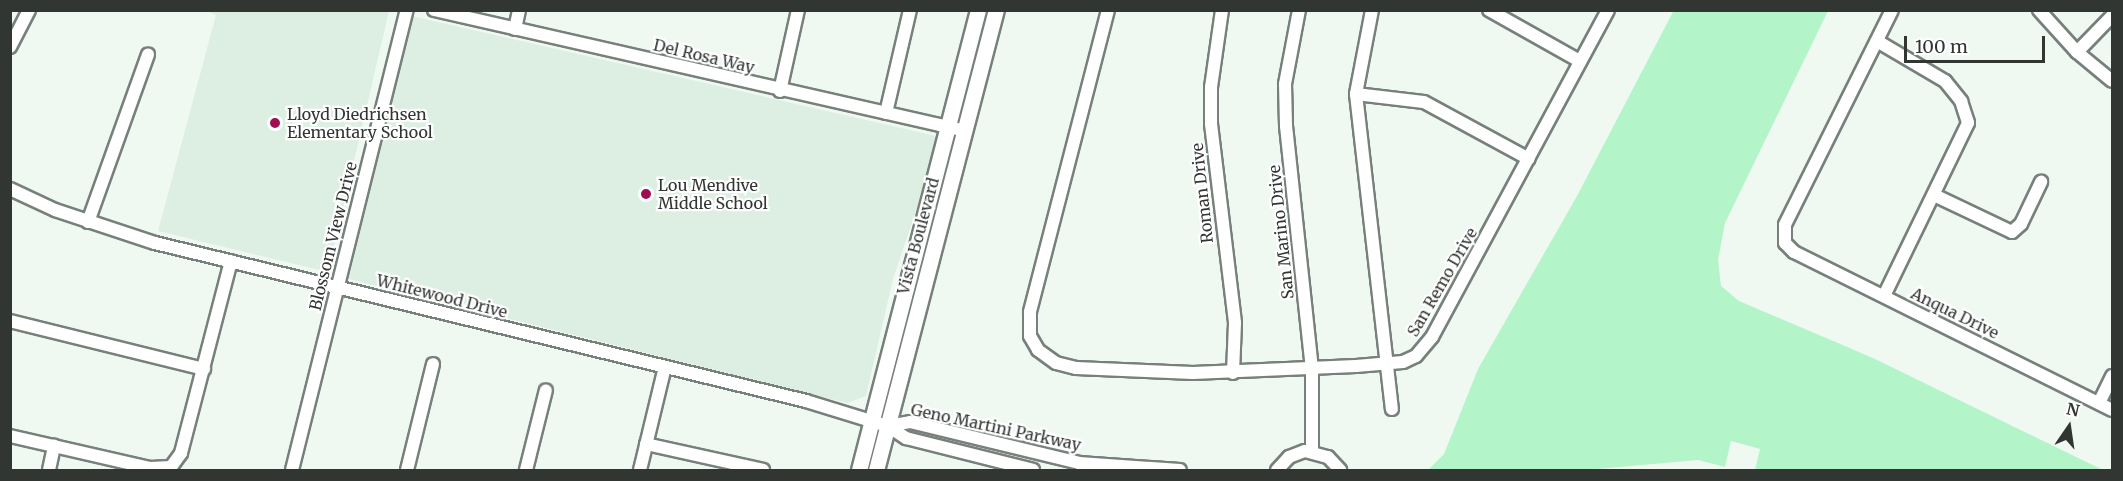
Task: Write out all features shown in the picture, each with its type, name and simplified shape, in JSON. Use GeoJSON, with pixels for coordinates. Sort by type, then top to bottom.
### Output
{"type":"FeatureCollection","features":[{"type":"Feature","properties":{"kind":"main road","name":"Vista Boulevard"},"geometry":{"type":"LineString","coordinates":[[859,471],[978,10]]}},
{"type":"Feature","properties":{"kind":"main road","name":"Vista Boulevard"},"geometry":{"type":"LineString","coordinates":[[876,471],[996,10]]}},
{"type":"Feature","properties":{"kind":"street"},"geometry":{"type":"LineString","coordinates":[[10,47],[30,10]]}},
{"type":"Feature","properties":{"kind":"street","name":"Blossom View Drive"},"geometry":{"type":"LineString","coordinates":[[292,471],[407,10]]}},
{"type":"Feature","properties":{"kind":"street","name":"Del Rosa Way"},"geometry":{"type":"LineString","coordinates":[[434,10],[780,91],[966,130]]}},
{"type":"Feature","properties":{"kind":"street"},"geometry":{"type":"LineString","coordinates":[[515,29],[519,10]]}},
{"type":"Feature","properties":{"kind":"street"},"geometry":{"type":"LineString","coordinates":[[780,91],[798,10]]}},
{"type":"Feature","properties":{"kind":"street"},"geometry":{"type":"LineString","coordinates":[[886,114],[910,10]]}},
{"type":"Feature","properties":{"kind":"street","name":"San Remo Drive"},"geometry":{"type":"LineString","coordinates":[[1108,10],[1030,312],[1030,336],[1038,350],[1056,363],[1076,368],[1233,373],[1386,363],[1416,356],[1432,337],[1608,10]]}},
{"type":"Feature","properties":{"kind":"street","name":"Roman Drive"},"geometry":{"type":"LineString","coordinates":[[1222,10],[1211,87],[1211,124],[1235,323],[1233,373]]}},
{"type":"Feature","properties":{"kind":"street","name":"San Marino Drive"},"geometry":{"type":"LineString","coordinates":[[1299,10],[1285,84],[1286,126],[1312,369],[1312,452]]}},
{"type":"Feature","properties":{"kind":"street"},"geometry":{"type":"LineString","coordinates":[[1372,10],[1356,94],[1392,409]]}},
{"type":"Feature","properties":{"kind":"street"},"geometry":{"type":"LineString","coordinates":[[1489,10],[1580,61]]}},
{"type":"Feature","properties":{"kind":"street"},"geometry":{"type":"LineString","coordinates":[[1884,296],[1965,134],[1971,114],[1955,91],[1936,73],[1876,41],[1892,10]]}},
{"type":"Feature","properties":{"kind":"street"},"geometry":{"type":"LineString","coordinates":[[2038,10],[2077,52],[2112,81]]}},
{"type":"Feature","properties":{"kind":"street"},"geometry":{"type":"LineString","coordinates":[[2077,52],[2112,16]]}},
{"type":"Feature","properties":{"kind":"street","name":"Anqua Drive"},"geometry":{"type":"LineString","coordinates":[[1876,41],[1785,225],[1780,245],[2112,410]]}},
{"type":"Feature","properties":{"kind":"street"},"geometry":{"type":"LineString","coordinates":[[88,222],[148,54]]}},
{"type":"Feature","properties":{"kind":"street"},"geometry":{"type":"LineString","coordinates":[[1356,94],[1424,102],[1529,159]]}},
{"type":"Feature","properties":{"kind":"street"},"geometry":{"type":"LineString","coordinates":[[1934,195],[2005,230],[2019,233],[2041,182]]}},
{"type":"Feature","properties":{"kind":"street","name":"Whitewood Drive"},"geometry":{"type":"LineString","coordinates":[[10,189],[88,222],[231,261],[665,367],[888,426]]}},
{"type":"Feature","properties":{"kind":"street"},"geometry":{"type":"LineString","coordinates":[[10,436],[150,468],[171,467],[181,453],[231,261]]}},
{"type":"Feature","properties":{"kind":"street"},"geometry":{"type":"LineString","coordinates":[[10,321],[204,369]]}},
{"type":"Feature","properties":{"kind":"street"},"geometry":{"type":"LineString","coordinates":[[407,471],[433,364]]}},
{"type":"Feature","properties":{"kind":"street"},"geometry":{"type":"LineString","coordinates":[[640,471],[665,367]]}},
{"type":"Feature","properties":{"kind":"street"},"geometry":{"type":"LineString","coordinates":[[2099,403],[2112,376]]}},
{"type":"Feature","properties":{"kind":"street"},"geometry":{"type":"LineString","coordinates":[[526,471],[546,390]]}},
{"type":"Feature","properties":{"kind":"street","name":"Geno Martini Parkway"},"geometry":{"type":"LineString","coordinates":[[888,426],[910,422],[1072,462],[1180,471]]}},
{"type":"Feature","properties":{"kind":"street","name":"Geno Martini Parkway"},"geometry":{"type":"LineString","coordinates":[[888,426],[906,438],[1033,471]]}},
{"type":"Feature","properties":{"kind":"street"},"geometry":{"type":"LineString","coordinates":[[646,444],[763,471]]}},
{"type":"Feature","properties":{"kind":"street"},"geometry":{"type":"LineString","coordinates":[[49,471],[54,446]]}},
{"type":"Feature","properties":{"kind":"street"},"geometry":{"type":"LineString","coordinates":[[1277,470],[1296,454],[1312,452],[1329,457],[1340,471]]}},
{"type":"Feature","properties":{"kind":"shaded area","name":"Lloyd Diedrichsen Elementary School"},"geometry":{"type":"Polygon","coordinates":[[[207,11],[389,11],[328,272],[158,231],[216,15],[207,11]]]}},
{"type":"Feature","properties":{"kind":"shaded area","name":"Lou Mendive Middle School"},"geometry":{"type":"Polygon","coordinates":[[[412,16],[936,136],[938,146],[893,279],[866,396],[847,403],[349,279],[412,16]]]}},
{"type":"Feature","properties":{"kind":"green space"},"geometry":{"type":"Polygon","coordinates":[[[1674,10],[1828,11],[1725,223],[1718,260],[1721,286],[1739,301],[1873,358],[2103,470],[1755,470],[1760,449],[1731,441],[1725,467],[1698,460],[1586,470],[1428,470],[1444,454],[1478,369],[1577,196],[1674,10]]]}},
{"type":"Feature","properties":{"kind":"place","name":"Lloyd Diedrichsen Elementary School"},"geometry":{"type":"Point","coordinates":[275,123]}},
{"type":"Feature","properties":{"kind":"place","name":"Lou Mendive Middle School"},"geometry":{"type":"Point","coordinates":[646,194]}}]}
